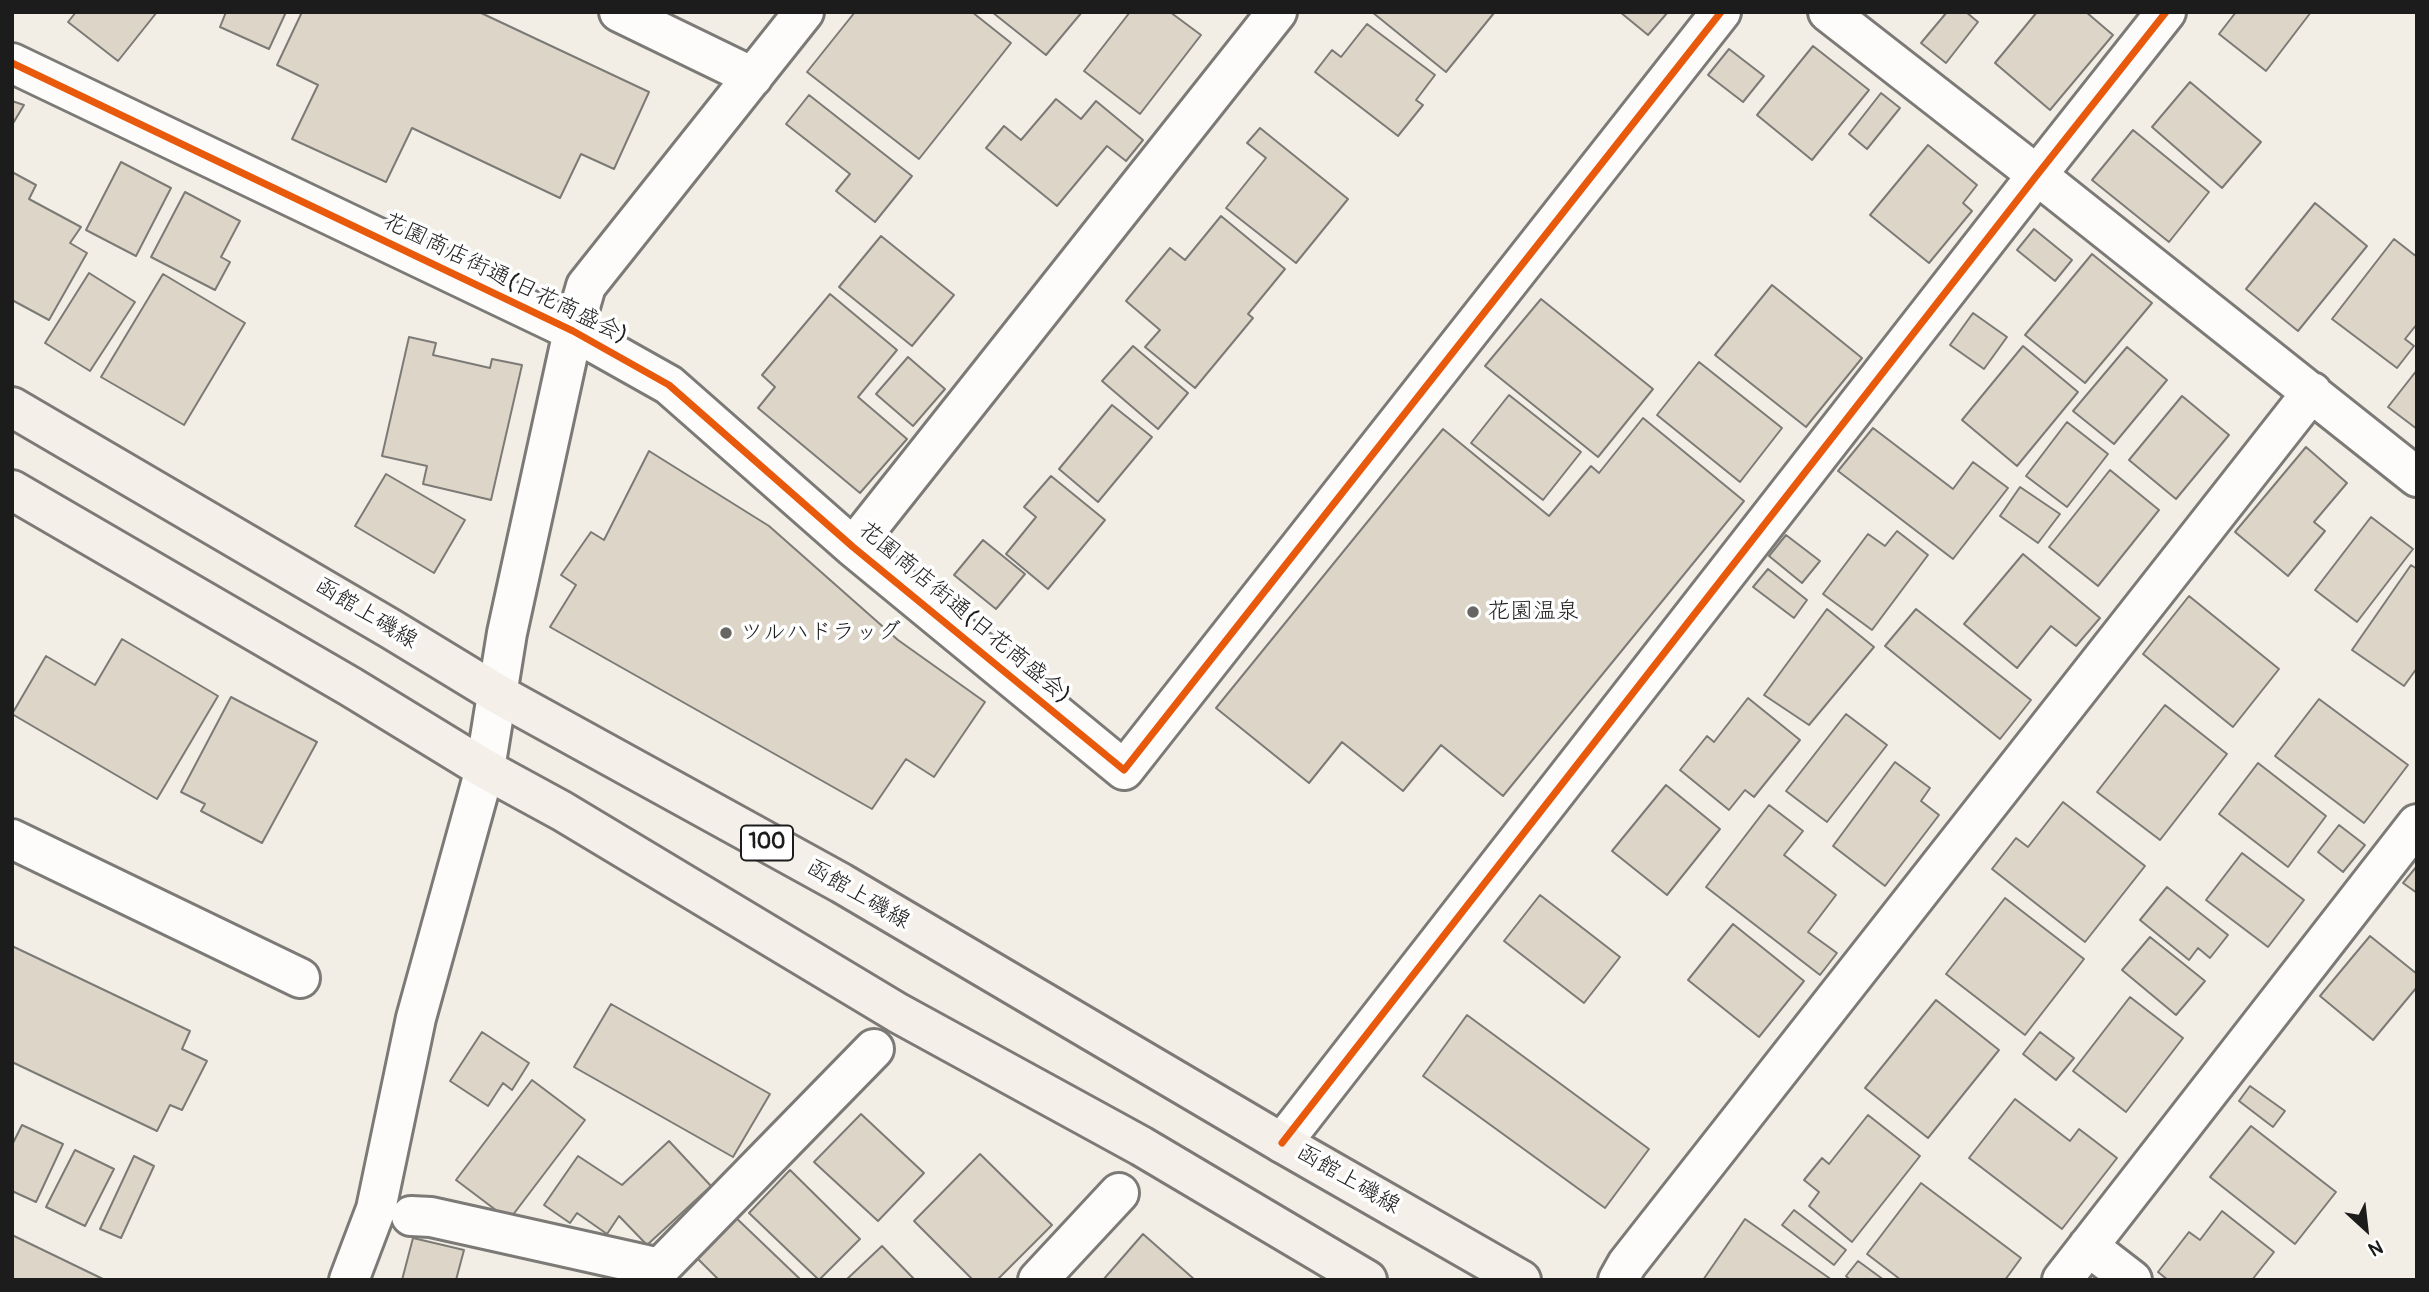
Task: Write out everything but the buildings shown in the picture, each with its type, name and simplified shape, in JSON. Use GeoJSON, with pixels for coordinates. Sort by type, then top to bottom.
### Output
{"type":"FeatureCollection","features":[{"type":"Feature","properties":{"kind":"main road","name":"函館上磯線"},"geometry":{"type":"LineString","coordinates":[[12,407],[496,693],[841,883],[1282,1143],[1521,1280]]}},
{"type":"Feature","properties":{"kind":"main road"},"geometry":{"type":"LineString","coordinates":[[12,491],[339,680],[485,769],[562,811],[898,1013],[1141,1146],[1367,1280]]}},
{"type":"Feature","properties":{"kind":"street"},"geometry":{"type":"LineString","coordinates":[[619,12],[753,77]]}},
{"type":"Feature","properties":{"kind":"street"},"geometry":{"type":"LineString","coordinates":[[349,1280],[376,1209],[416,1018],[485,769],[507,633],[573,331],[586,286],[804,12]]}},
{"type":"Feature","properties":{"kind":"street"},"geometry":{"type":"LineString","coordinates":[[853,547],[1277,12]]}},
{"type":"Feature","properties":{"kind":"street","name":"花園商店街通(日花商盛会)"},"geometry":{"type":"LineString","coordinates":[[12,63],[573,331],[669,385],[853,547],[1124,770],[1721,12]]}},
{"type":"Feature","properties":{"kind":"street"},"geometry":{"type":"LineString","coordinates":[[1828,12],[2417,477]]}},
{"type":"Feature","properties":{"kind":"street"},"geometry":{"type":"LineString","coordinates":[[1282,1143],[2166,12]]}},
{"type":"Feature","properties":{"kind":"street"},"geometry":{"type":"LineString","coordinates":[[1618,1280],[1636,1253],[2312,392]]}},
{"type":"Feature","properties":{"kind":"street"},"geometry":{"type":"LineString","coordinates":[[2062,1280],[2417,824]]}},
{"type":"Feature","properties":{"kind":"street"},"geometry":{"type":"LineString","coordinates":[[12,839],[300,978]]}},
{"type":"Feature","properties":{"kind":"street"},"geometry":{"type":"LineString","coordinates":[[411,1216],[431,1217],[660,1268],[874,1049]]}},
{"type":"Feature","properties":{"kind":"street"},"geometry":{"type":"LineString","coordinates":[[1038,1280],[1119,1193]]}},
{"type":"Feature","properties":{"kind":"street"},"geometry":{"type":"LineString","coordinates":[[2088,1247],[2132,1280]]}},
{"type":"Feature","properties":{"kind":"cycle path"},"geometry":{"type":"LineString","coordinates":[[12,63],[573,331],[669,385],[853,547],[1124,770],[1721,12]]}},
{"type":"Feature","properties":{"kind":"cycle path"},"geometry":{"type":"LineString","coordinates":[[1282,1143],[2166,12]]}},
{"type":"Feature","properties":{"kind":"place","name":"花園温泉"},"geometry":{"type":"Point","coordinates":[1473,612]}},
{"type":"Feature","properties":{"kind":"place","name":"ツルハドラッグ"},"geometry":{"type":"Point","coordinates":[726,633]}}]}
